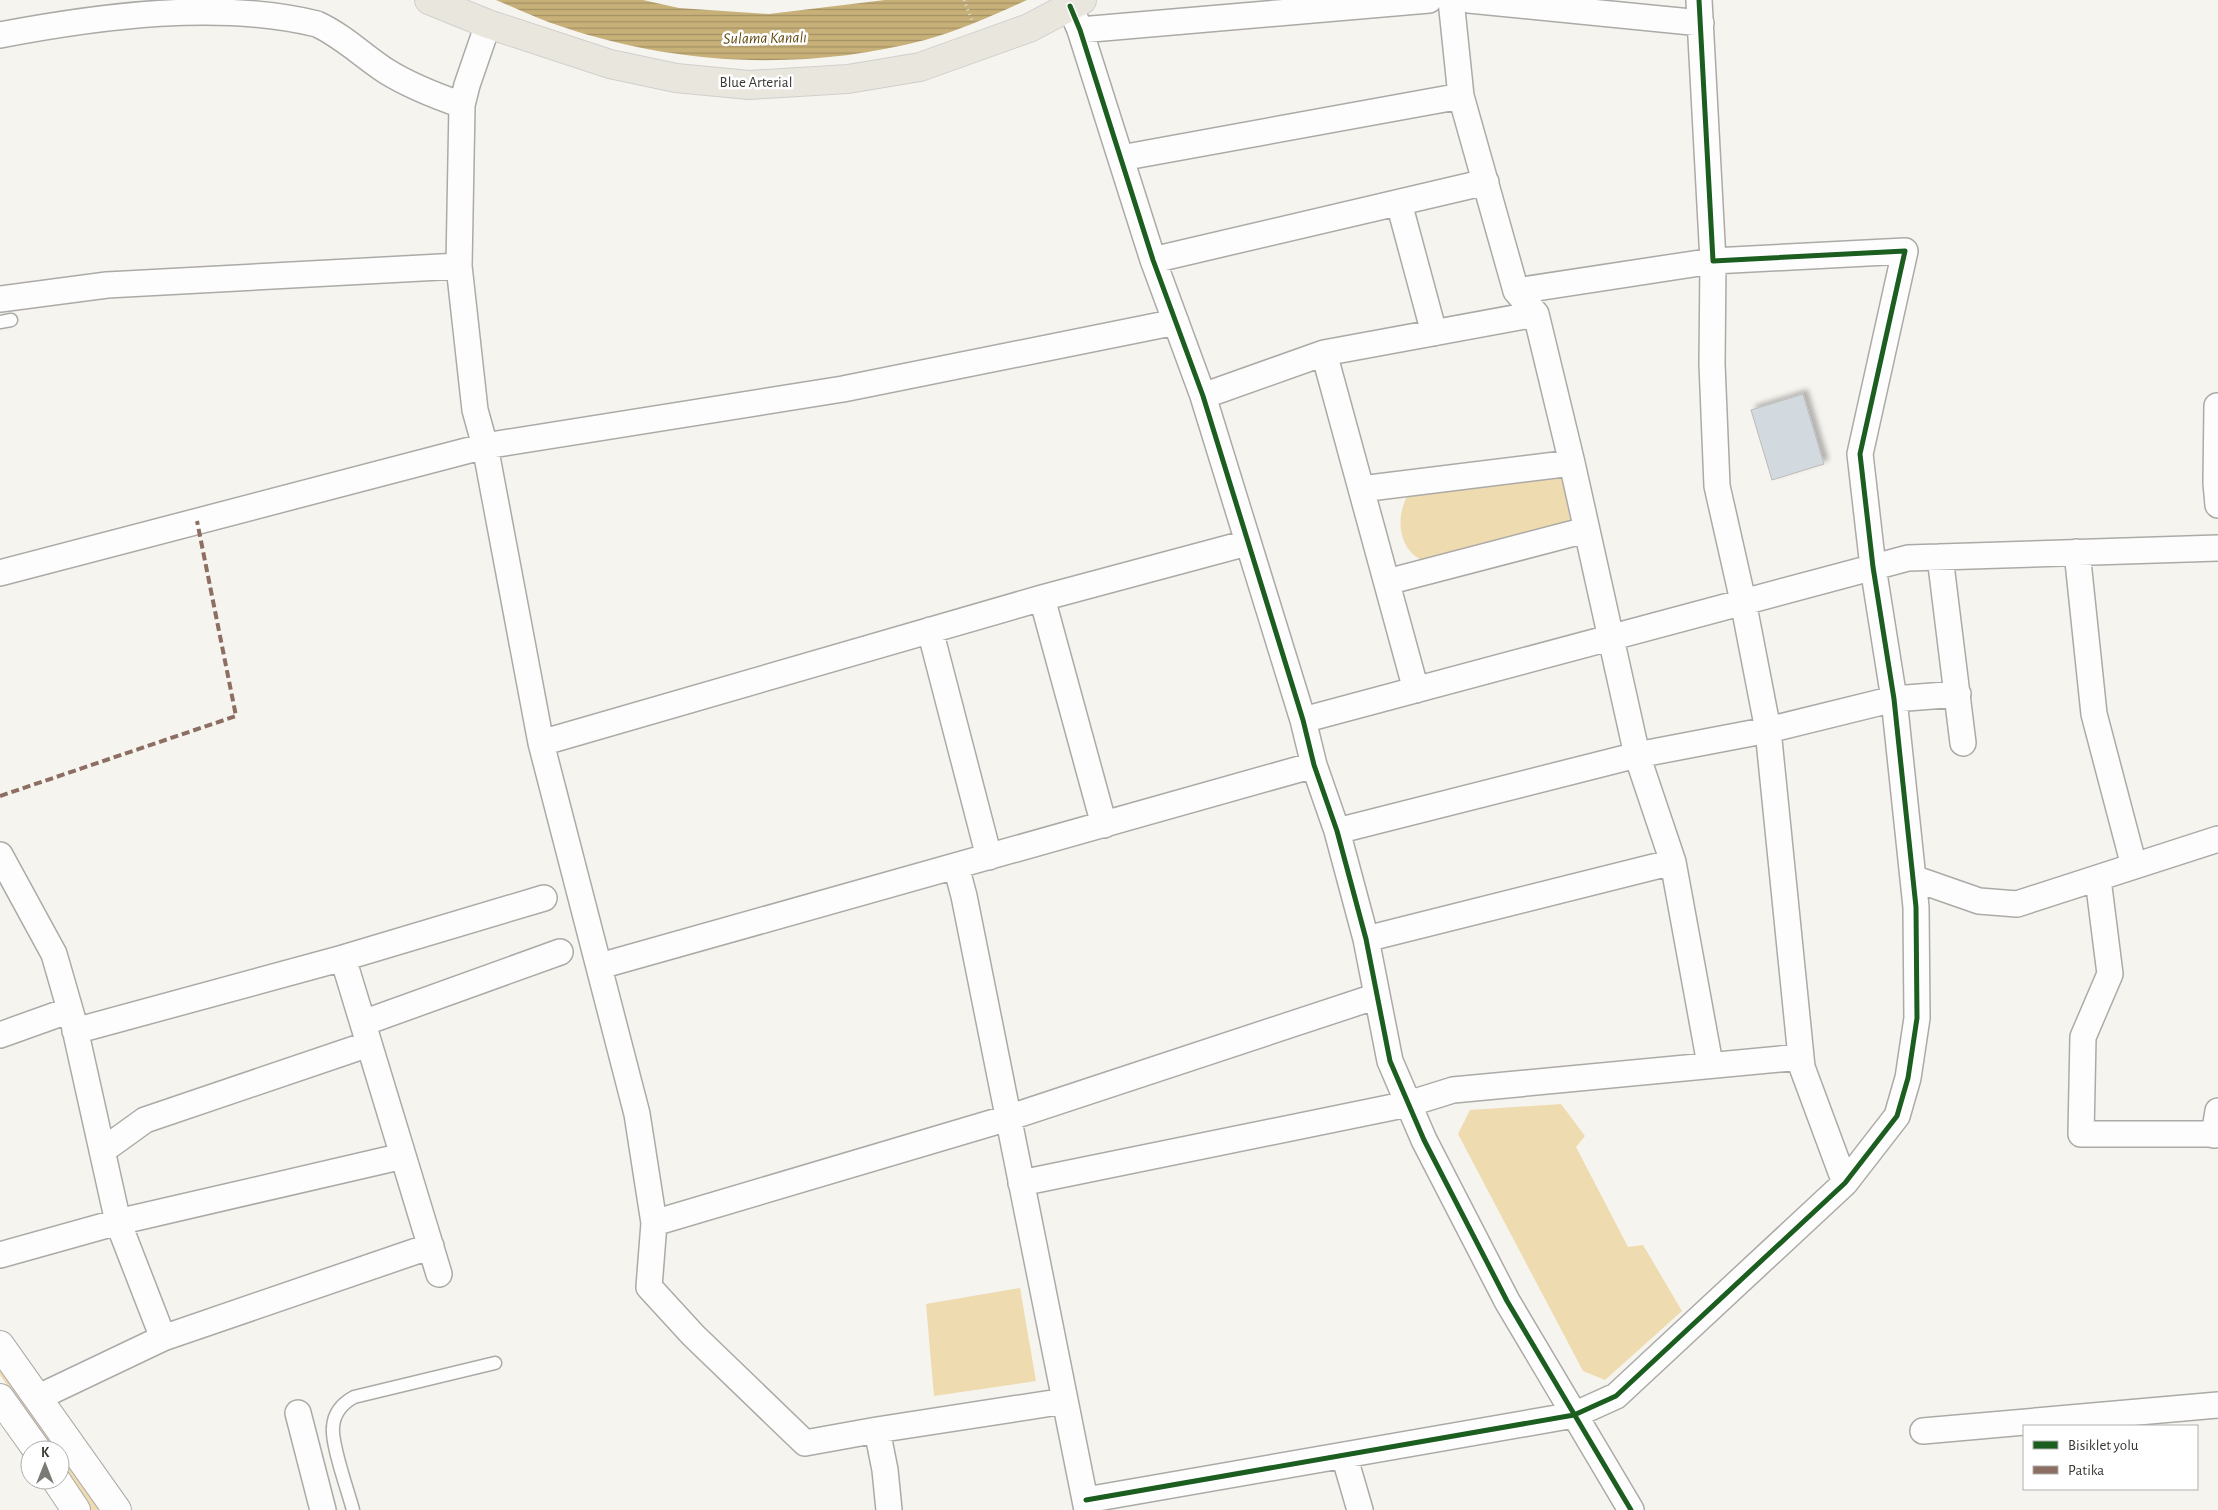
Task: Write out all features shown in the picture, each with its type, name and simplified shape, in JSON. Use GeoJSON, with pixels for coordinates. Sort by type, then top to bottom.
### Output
{"type":"FeatureCollection","features":[{"type":"Feature","properties":{"kind":"main road","name":"Blue Arterial"},"geometry":{"type":"LineString","coordinates":[[429,0],[488,24],[610,64],[676,78],[749,85],[848,79],[920,67],[1077,12]]}},
{"type":"Feature","properties":{"kind":"main road"},"geometry":{"type":"LineString","coordinates":[[0,1345],[117,1510]]}},
{"type":"Feature","properties":{"kind":"main road"},"geometry":{"type":"LineString","coordinates":[[0,1398],[30,1440]]}},
{"type":"Feature","properties":{"kind":"main road"},"geometry":{"type":"LineString","coordinates":[[63,1490],[76,1510]]}},
{"type":"Feature","properties":{"kind":"street"},"geometry":{"type":"LineString","coordinates":[[1429,0],[1077,12],[1120,158],[1153,260],[1203,396],[1303,720],[1314,765],[1338,831],[1366,939],[1390,1061],[1424,1140],[1507,1301],[1631,1510]]}},
{"type":"Feature","properties":{"kind":"street"},"geometry":{"type":"LineString","coordinates":[[1451,0],[1461,96],[1516,291],[1536,314],[1612,636],[1637,755],[1673,862],[1710,1064]]}},
{"type":"Feature","properties":{"kind":"street"},"geometry":{"type":"LineString","coordinates":[[1469,0],[1700,12],[1713,262],[1712,364],[1717,486],[1743,601],[1768,730],[1802,1066],[1845,1183]]}},
{"type":"Feature","properties":{"kind":"street"},"geometry":{"type":"LineString","coordinates":[[0,35],[140,6],[192,1],[259,5],[299,16],[316,23],[407,82],[462,105]]}},
{"type":"Feature","properties":{"kind":"street"},"geometry":{"type":"LineString","coordinates":[[488,24],[462,105],[459,266],[475,410],[486,446],[542,744],[637,1114],[654,1223],[649,1287],[693,1335],[805,1443],[1065,1401]]}},
{"type":"Feature","properties":{"kind":"street"},"geometry":{"type":"LineString","coordinates":[[1120,158],[1461,96]]}},
{"type":"Feature","properties":{"kind":"street"},"geometry":{"type":"LineString","coordinates":[[1153,260],[1486,182]]}},
{"type":"Feature","properties":{"kind":"street"},"geometry":{"type":"LineString","coordinates":[[1399,203],[1434,333]]}},
{"type":"Feature","properties":{"kind":"street"},"geometry":{"type":"LineString","coordinates":[[956,866],[964,896],[1086,1505],[1344,1455],[1574,1415],[1616,1396],[1845,1183],[1896,1116],[1908,1078],[1917,1018],[1916,907],[1894,698],[1873,566],[1860,454],[1905,251],[1713,262],[1516,291]]}},
{"type":"Feature","properties":{"kind":"street"},"geometry":{"type":"LineString","coordinates":[[4,314],[107,285],[459,266]]}},
{"type":"Feature","properties":{"kind":"street"},"geometry":{"type":"LineString","coordinates":[[1203,396],[1324,353],[1536,314]]}},
{"type":"Feature","properties":{"kind":"street"},"geometry":{"type":"LineString","coordinates":[[0,573],[486,446],[843,389],[1176,322]]}},
{"type":"Feature","properties":{"kind":"street"},"geometry":{"type":"LineString","coordinates":[[1324,353],[1416,690]]}},
{"type":"Feature","properties":{"kind":"street"},"geometry":{"type":"LineString","coordinates":[[2217,406],[2216,483],[2218,505]]}},
{"type":"Feature","properties":{"kind":"street"},"geometry":{"type":"LineString","coordinates":[[1361,489],[1572,463]]}},
{"type":"Feature","properties":{"kind":"street"},"geometry":{"type":"LineString","coordinates":[[1387,582],[1586,530]]}},
{"type":"Feature","properties":{"kind":"street"},"geometry":{"type":"LineString","coordinates":[[542,744],[1042,598],[1247,543]]}},
{"type":"Feature","properties":{"kind":"street"},"geometry":{"type":"LineString","coordinates":[[1303,720],[1908,558],[2218,548]]}},
{"type":"Feature","properties":{"kind":"street"},"geometry":{"type":"LineString","coordinates":[[2077,552],[2094,714],[2134,866]]}},
{"type":"Feature","properties":{"kind":"street"},"geometry":{"type":"LineString","coordinates":[[1940,556],[1963,743]]}},
{"type":"Feature","properties":{"kind":"street"},"geometry":{"type":"LineString","coordinates":[[1042,598],[1104,825]]}},
{"type":"Feature","properties":{"kind":"street"},"geometry":{"type":"LineString","coordinates":[[930,630],[989,857]]}},
{"type":"Feature","properties":{"kind":"street"},"geometry":{"type":"LineString","coordinates":[[1338,831],[1637,755],[1768,730],[1894,698],[1958,694]]}},
{"type":"Feature","properties":{"kind":"street"},"geometry":{"type":"LineString","coordinates":[[600,966],[1314,765]]}},
{"type":"Feature","properties":{"kind":"street"},"geometry":{"type":"LineString","coordinates":[[1913,878],[1979,901],[2017,904],[2218,839]]}},
{"type":"Feature","properties":{"kind":"street"},"geometry":{"type":"LineString","coordinates":[[0,855],[54,954],[73,1020],[118,1222],[163,1338]]}},
{"type":"Feature","properties":{"kind":"street"},"geometry":{"type":"LineString","coordinates":[[1366,939],[1673,862]]}},
{"type":"Feature","properties":{"kind":"street"},"geometry":{"type":"LineString","coordinates":[[2098,879],[2110,974],[2083,1037],[2081,1134],[2216,1127]]}},
{"type":"Feature","properties":{"kind":"street"},"geometry":{"type":"LineString","coordinates":[[0,1035],[343,958],[544,898]]}},
{"type":"Feature","properties":{"kind":"street"},"geometry":{"type":"LineString","coordinates":[[102,1151],[145,1120],[366,1033],[560,952]]}},
{"type":"Feature","properties":{"kind":"street"},"geometry":{"type":"LineString","coordinates":[[343,958],[440,1274]]}},
{"type":"Feature","properties":{"kind":"street"},"geometry":{"type":"LineString","coordinates":[[654,1223],[1008,1118],[1377,996]]}},
{"type":"Feature","properties":{"kind":"street"},"geometry":{"type":"LineString","coordinates":[[1021,1183],[1408,1104],[1453,1090],[1801,1056]]}},
{"type":"Feature","properties":{"kind":"street"},"geometry":{"type":"LineString","coordinates":[[0,1255],[118,1222],[404,1156]]}},
{"type":"Feature","properties":{"kind":"street"},"geometry":{"type":"LineString","coordinates":[[37,1398],[163,1338],[431,1246]]}},
{"type":"Feature","properties":{"kind":"street"},"geometry":{"type":"LineString","coordinates":[[1923,1432],[2218,1405]]}},
{"type":"Feature","properties":{"kind":"street"},"geometry":{"type":"LineString","coordinates":[[298,1413],[323,1510]]}},
{"type":"Feature","properties":{"kind":"street"},"geometry":{"type":"LineString","coordinates":[[877,1430],[885,1470],[889,1510]]}},
{"type":"Feature","properties":{"kind":"street"},"geometry":{"type":"LineString","coordinates":[[1344,1455],[1360,1510]]}},
{"type":"Feature","properties":{"kind":"lane"},"geometry":{"type":"LineString","coordinates":[[353,1510],[333,1434],[335,1418],[343,1405],[354,1396],[495,1363]]}},
{"type":"Feature","properties":{"kind":"path"},"geometry":{"type":"LineString","coordinates":[[964,0],[974,26]]}},
{"type":"Feature","properties":{"kind":"shaded area"},"geometry":{"type":"Polygon","coordinates":[[[1572,475],[1584,524],[1424,561],[1409,550],[1404,542],[1401,515],[1407,497],[1572,475]]]}},
{"type":"Feature","properties":{"kind":"shaded area"},"geometry":{"type":"Polygon","coordinates":[[[1561,1104],[1585,1136],[1576,1147],[1628,1247],[1643,1245],[1682,1311],[1605,1380],[1583,1371],[1458,1134],[1470,1110],[1561,1104]]]}},
{"type":"Feature","properties":{"kind":"shaded area"},"geometry":{"type":"Polygon","coordinates":[[[1020,1288],[1036,1381],[934,1396],[926,1304],[1020,1288]]]}},
{"type":"Feature","properties":{"kind":"shaded area"},"geometry":{"type":"Polygon","coordinates":[[[0,1366],[53,1440],[46,1440],[0,1375],[0,1366]]]}},
{"type":"Feature","properties":{"kind":"shaded area"},"geometry":{"type":"Polygon","coordinates":[[[70,1465],[101,1510],[90,1510],[70,1477],[70,1465]]]}},
{"type":"Feature","properties":{"kind":"water","name":"Sulama Kanalı"},"geometry":{"type":"Polygon","coordinates":[[[496,0],[643,0],[679,8],[769,14],[885,0],[1027,0],[989,17],[938,36],[880,50],[835,57],[743,60],[652,50],[607,40],[537,18],[496,0]]]}},
{"type":"Feature","properties":{"kind":"building"},"geometry":{"type":"Polygon","coordinates":[[[1803,394],[1824,464],[1772,480],[1751,410],[1803,394]]]}},
{"type":"Feature","properties":{"kind":"marked path"},"geometry":{"type":"LineString","coordinates":[[0,796],[236,716],[197,521]]}},
{"type":"Feature","properties":{"kind":"cycle path"},"geometry":{"type":"LineString","coordinates":[[1086,1500],[1574,1415],[1616,1396],[1845,1183],[1897,1116],[1908,1078],[1917,1018],[1916,907],[1894,699],[1873,567],[1860,454],[1905,251],[1713,261],[1699,0]]}},
{"type":"Feature","properties":{"kind":"cycle path"},"geometry":{"type":"LineString","coordinates":[[1070,6],[1080,30],[1153,260],[1203,396],[1303,720],[1314,765],[1337,831],[1366,939],[1390,1061],[1424,1140],[1507,1301],[1631,1510]]}}]}
